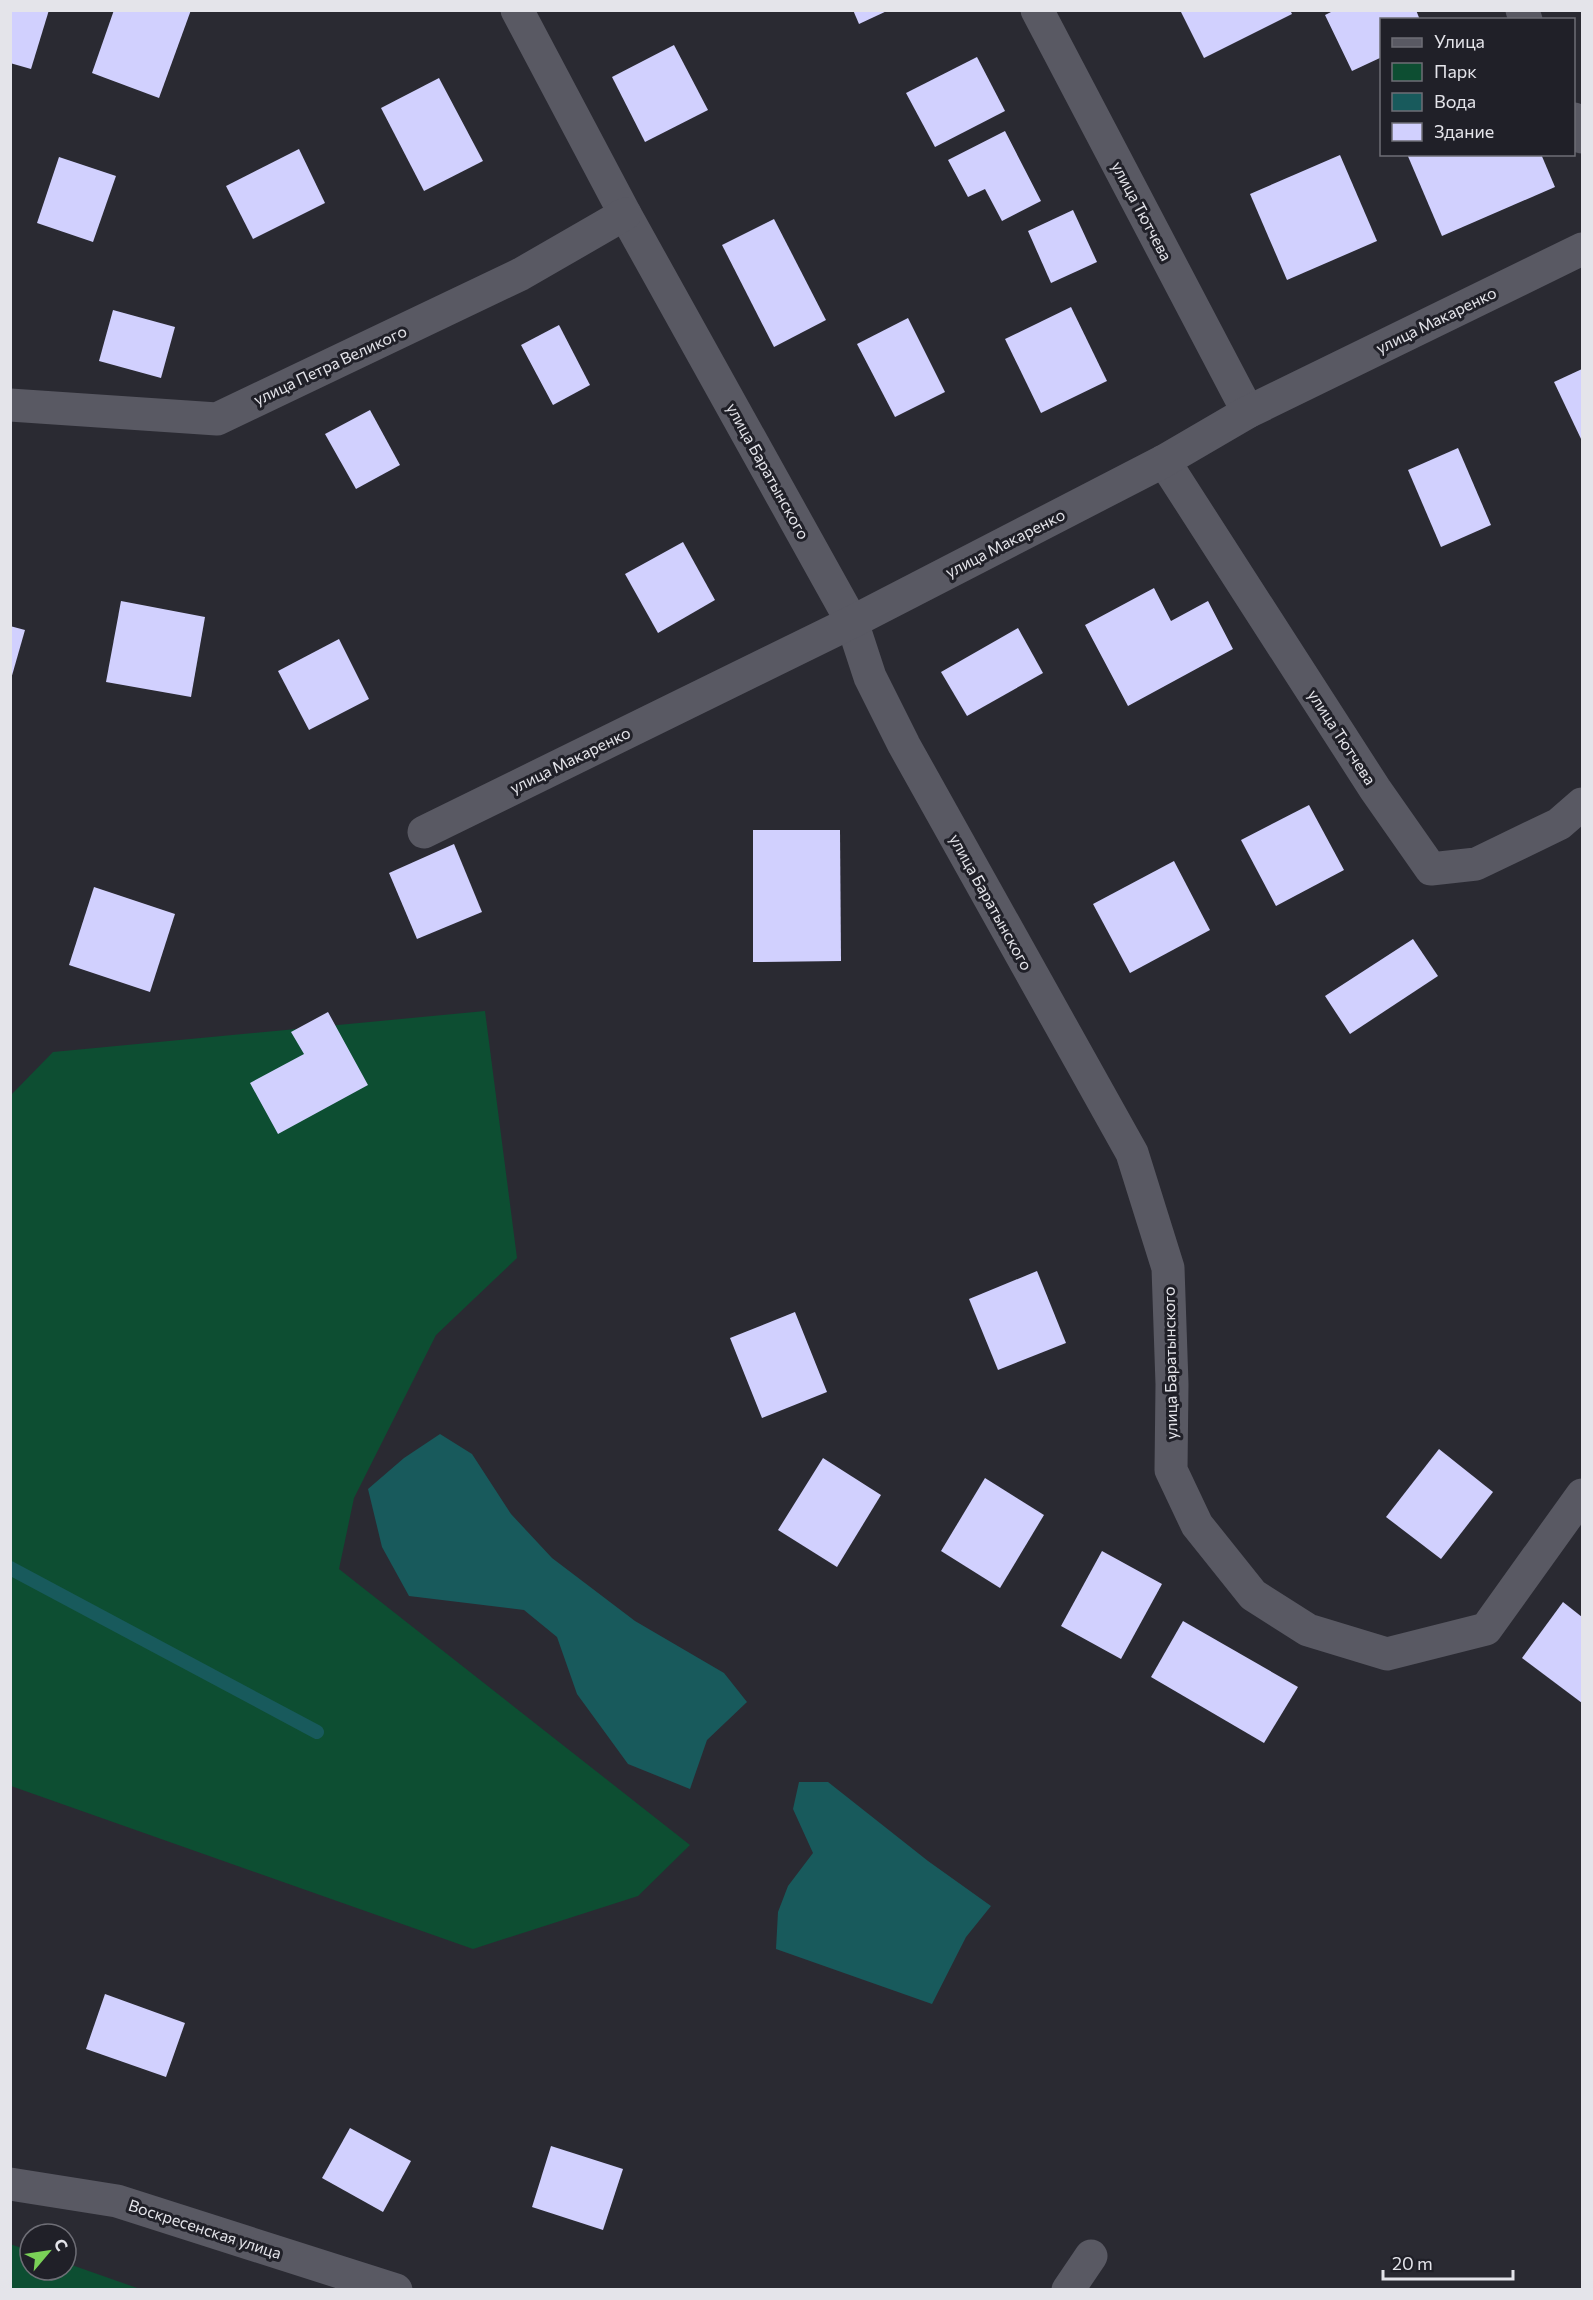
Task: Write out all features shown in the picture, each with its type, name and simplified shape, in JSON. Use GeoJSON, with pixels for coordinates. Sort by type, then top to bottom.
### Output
{"type":"FeatureCollection","features":[{"type":"Feature","properties":{"kind":"street","name":"улица Баратынского"},"geometry":{"type":"LineString","coordinates":[[517,10],[625,214],[852,622],[870,677],[904,745],[1132,1153],[1168,1268],[1172,1384],[1171,1470],[1197,1525],[1253,1595],[1308,1630],[1387,1654],[1485,1629],[1582,1495]]}},
{"type":"Feature","properties":{"kind":"street","name":"улица Тютчева"},"geometry":{"type":"LineString","coordinates":[[1037,10],[1248,412]]}},
{"type":"Feature","properties":{"kind":"street"},"geometry":{"type":"LineString","coordinates":[[1575,121],[1582,137]]}},
{"type":"Feature","properties":{"kind":"street","name":"улица Петра Великого"},"geometry":{"type":"LineString","coordinates":[[10,405],[217,419],[521,274],[625,214]]}},
{"type":"Feature","properties":{"kind":"street","name":"улица Макаренко"},"geometry":{"type":"LineString","coordinates":[[424,832],[852,622],[1164,461],[1248,412],[1582,249]]}},
{"type":"Feature","properties":{"kind":"street","name":"улица Тютчева"},"geometry":{"type":"LineString","coordinates":[[1164,461],[1375,789],[1431,869],[1476,864],[1559,825],[1582,804]]}},
{"type":"Feature","properties":{"kind":"street","name":"Воскресенская улица"},"geometry":{"type":"LineString","coordinates":[[10,2184],[117,2202],[396,2289]]}},
{"type":"Feature","properties":{"kind":"street"},"geometry":{"type":"LineString","coordinates":[[1068,2289],[1090,2256]]}},
{"type":"Feature","properties":{"kind":"green space"},"geometry":{"type":"Polygon","coordinates":[[[485,1011],[517,1258],[436,1335],[354,1498],[339,1569],[690,1845],[638,1896],[473,1949],[11,1786],[11,1095],[53,1052],[485,1011]]]}},
{"type":"Feature","properties":{"kind":"green space"},"geometry":{"type":"Polygon","coordinates":[[[10,2244],[18,2247],[18,2282],[78,2282],[78,2267],[140,2289],[11,2289],[10,2244]]]}},
{"type":"Feature","properties":{"kind":"water"},"geometry":{"type":"Polygon","coordinates":[[[440,1434],[472,1454],[511,1514],[552,1558],[635,1621],[724,1673],[747,1702],[707,1740],[690,1789],[628,1764],[577,1694],[557,1637],[524,1610],[409,1596],[382,1547],[368,1489],[404,1458],[440,1434]]]}},
{"type":"Feature","properties":{"kind":"water"},"geometry":{"type":"Polygon","coordinates":[[[799,1782],[828,1782],[928,1861],[991,1906],[966,1937],[932,2004],[776,1949],[778,1912],[788,1886],[813,1853],[793,1809],[799,1782]]]}},
{"type":"Feature","properties":{"kind":"building"},"geometry":{"type":"Polygon","coordinates":[[[10,10],[49,10],[31,69],[10,63],[10,10]]]}},
{"type":"Feature","properties":{"kind":"building"},"geometry":{"type":"Polygon","coordinates":[[[114,10],[191,10],[159,98],[92,73],[114,10]]]}},
{"type":"Feature","properties":{"kind":"building"},"geometry":{"type":"Polygon","coordinates":[[[853,10],[889,10],[859,24],[853,10]]]}},
{"type":"Feature","properties":{"kind":"building"},"geometry":{"type":"Polygon","coordinates":[[[1180,10],[1290,10],[1292,14],[1204,58],[1180,10]]]}},
{"type":"Feature","properties":{"kind":"building"},"geometry":{"type":"Polygon","coordinates":[[[1335,10],[1416,10],[1419,18],[1380,18],[1380,58],[1352,71],[1325,15],[1335,10]]]}},
{"type":"Feature","properties":{"kind":"building"},"geometry":{"type":"Polygon","coordinates":[[[674,45],[708,110],[645,142],[612,77],[674,45]]]}},
{"type":"Feature","properties":{"kind":"building"},"geometry":{"type":"Polygon","coordinates":[[[977,57],[1005,111],[935,147],[906,93],[977,57]]]}},
{"type":"Feature","properties":{"kind":"building"},"geometry":{"type":"Polygon","coordinates":[[[439,78],[483,161],[424,191],[381,108],[439,78]]]}},
{"type":"Feature","properties":{"kind":"building"},"geometry":{"type":"Polygon","coordinates":[[[1005,131],[1041,201],[1002,221],[985,189],[968,197],[948,160],[1005,131]]]}},
{"type":"Feature","properties":{"kind":"building"},"geometry":{"type":"Polygon","coordinates":[[[299,149],[325,203],[253,239],[226,186],[299,149]]]}},
{"type":"Feature","properties":{"kind":"building"},"geometry":{"type":"Polygon","coordinates":[[[1340,155],[1377,241],[1287,280],[1250,194],[1340,155]]]}},
{"type":"Feature","properties":{"kind":"building"},"geometry":{"type":"Polygon","coordinates":[[[1408,156],[1542,156],[1555,187],[1442,236],[1408,156]]]}},
{"type":"Feature","properties":{"kind":"building"},"geometry":{"type":"Polygon","coordinates":[[[59,157],[116,176],[93,242],[37,223],[59,157]]]}},
{"type":"Feature","properties":{"kind":"building"},"geometry":{"type":"Polygon","coordinates":[[[1073,210],[1097,262],[1051,283],[1028,231],[1073,210]]]}},
{"type":"Feature","properties":{"kind":"building"},"geometry":{"type":"Polygon","coordinates":[[[774,219],[826,320],[774,347],[722,245],[774,219]]]}},
{"type":"Feature","properties":{"kind":"building"},"geometry":{"type":"Polygon","coordinates":[[[1071,307],[1107,381],[1041,413],[1005,339],[1071,307]]]}},
{"type":"Feature","properties":{"kind":"building"},"geometry":{"type":"Polygon","coordinates":[[[113,310],[175,327],[161,378],[99,361],[113,310]]]}},
{"type":"Feature","properties":{"kind":"building"},"geometry":{"type":"Polygon","coordinates":[[[908,318],[945,392],[895,417],[857,344],[908,318]]]}},
{"type":"Feature","properties":{"kind":"building"},"geometry":{"type":"Polygon","coordinates":[[[559,325],[590,385],[553,405],[521,345],[559,325]]]}},
{"type":"Feature","properties":{"kind":"building"},"geometry":{"type":"Polygon","coordinates":[[[1582,369],[1582,441],[1554,382],[1582,369]]]}},
{"type":"Feature","properties":{"kind":"building"},"geometry":{"type":"Polygon","coordinates":[[[370,410],[400,465],[356,489],[325,434],[370,410]]]}},
{"type":"Feature","properties":{"kind":"building"},"geometry":{"type":"Polygon","coordinates":[[[1458,448],[1491,525],[1441,547],[1408,470],[1458,448]]]}},
{"type":"Feature","properties":{"kind":"building"},"geometry":{"type":"Polygon","coordinates":[[[683,542],[715,600],[658,633],[625,574],[683,542]]]}},
{"type":"Feature","properties":{"kind":"building"},"geometry":{"type":"Polygon","coordinates":[[[1154,588],[1171,621],[1208,601],[1233,649],[1128,706],[1085,625],[1154,588]]]}},
{"type":"Feature","properties":{"kind":"building"},"geometry":{"type":"Polygon","coordinates":[[[121,601],[205,617],[191,697],[106,682],[121,601]]]}},
{"type":"Feature","properties":{"kind":"building"},"geometry":{"type":"Polygon","coordinates":[[[10,626],[25,630],[11,679],[10,679],[10,626]]]}},
{"type":"Feature","properties":{"kind":"building"},"geometry":{"type":"Polygon","coordinates":[[[1018,628],[1043,673],[967,716],[941,672],[1018,628]]]}},
{"type":"Feature","properties":{"kind":"building"},"geometry":{"type":"Polygon","coordinates":[[[339,639],[369,699],[309,730],[278,671],[339,639]]]}},
{"type":"Feature","properties":{"kind":"building"},"geometry":{"type":"Polygon","coordinates":[[[1309,805],[1344,870],[1276,906],[1241,840],[1309,805]]]}},
{"type":"Feature","properties":{"kind":"building"},"geometry":{"type":"Polygon","coordinates":[[[753,830],[840,830],[841,961],[753,962],[753,830]]]}},
{"type":"Feature","properties":{"kind":"building"},"geometry":{"type":"Polygon","coordinates":[[[454,844],[482,912],[417,939],[389,873],[454,844]]]}},
{"type":"Feature","properties":{"kind":"building"},"geometry":{"type":"Polygon","coordinates":[[[1174,861],[1210,930],[1130,973],[1093,904],[1174,861]]]}},
{"type":"Feature","properties":{"kind":"building"},"geometry":{"type":"Polygon","coordinates":[[[94,887],[175,914],[150,992],[69,965],[94,887]]]}},
{"type":"Feature","properties":{"kind":"building"},"geometry":{"type":"Polygon","coordinates":[[[1413,939],[1438,976],[1350,1034],[1325,996],[1413,939]]]}},
{"type":"Feature","properties":{"kind":"building"},"geometry":{"type":"Polygon","coordinates":[[[328,1012],[368,1085],[278,1134],[250,1083],[304,1054],[291,1032],[328,1012]]]}},
{"type":"Feature","properties":{"kind":"building"},"geometry":{"type":"Polygon","coordinates":[[[1037,1271],[1066,1343],[998,1370],[969,1299],[1037,1271]]]}},
{"type":"Feature","properties":{"kind":"building"},"geometry":{"type":"Polygon","coordinates":[[[795,1312],[827,1392],[762,1418],[730,1338],[795,1312]]]}},
{"type":"Feature","properties":{"kind":"building"},"geometry":{"type":"Polygon","coordinates":[[[1439,1449],[1493,1492],[1441,1559],[1386,1517],[1439,1449]]]}},
{"type":"Feature","properties":{"kind":"building"},"geometry":{"type":"Polygon","coordinates":[[[823,1458],[881,1495],[837,1567],[778,1530],[823,1458]]]}},
{"type":"Feature","properties":{"kind":"building"},"geometry":{"type":"Polygon","coordinates":[[[985,1478],[1044,1515],[1000,1588],[941,1551],[985,1478]]]}},
{"type":"Feature","properties":{"kind":"building"},"geometry":{"type":"Polygon","coordinates":[[[1102,1551],[1162,1584],[1121,1659],[1061,1626],[1102,1551]]]}},
{"type":"Feature","properties":{"kind":"building"},"geometry":{"type":"Polygon","coordinates":[[[1563,1602],[1582,1617],[1582,1703],[1522,1658],[1563,1602]]]}},
{"type":"Feature","properties":{"kind":"building"},"geometry":{"type":"Polygon","coordinates":[[[1183,1621],[1298,1687],[1264,1743],[1151,1677],[1183,1621]]]}},
{"type":"Feature","properties":{"kind":"building"},"geometry":{"type":"Polygon","coordinates":[[[105,1994],[185,2023],[166,2077],[86,2049],[105,1994]]]}},
{"type":"Feature","properties":{"kind":"building"},"geometry":{"type":"Polygon","coordinates":[[[350,2128],[411,2161],[383,2212],[322,2178],[350,2128]]]}},
{"type":"Feature","properties":{"kind":"building"},"geometry":{"type":"Polygon","coordinates":[[[551,2146],[623,2169],[603,2230],[532,2207],[551,2146]]]}},
{"type":"Feature","properties":{"kind":"waterway"},"geometry":{"type":"LineString","coordinates":[[10,1568],[317,1732]]}}]}
